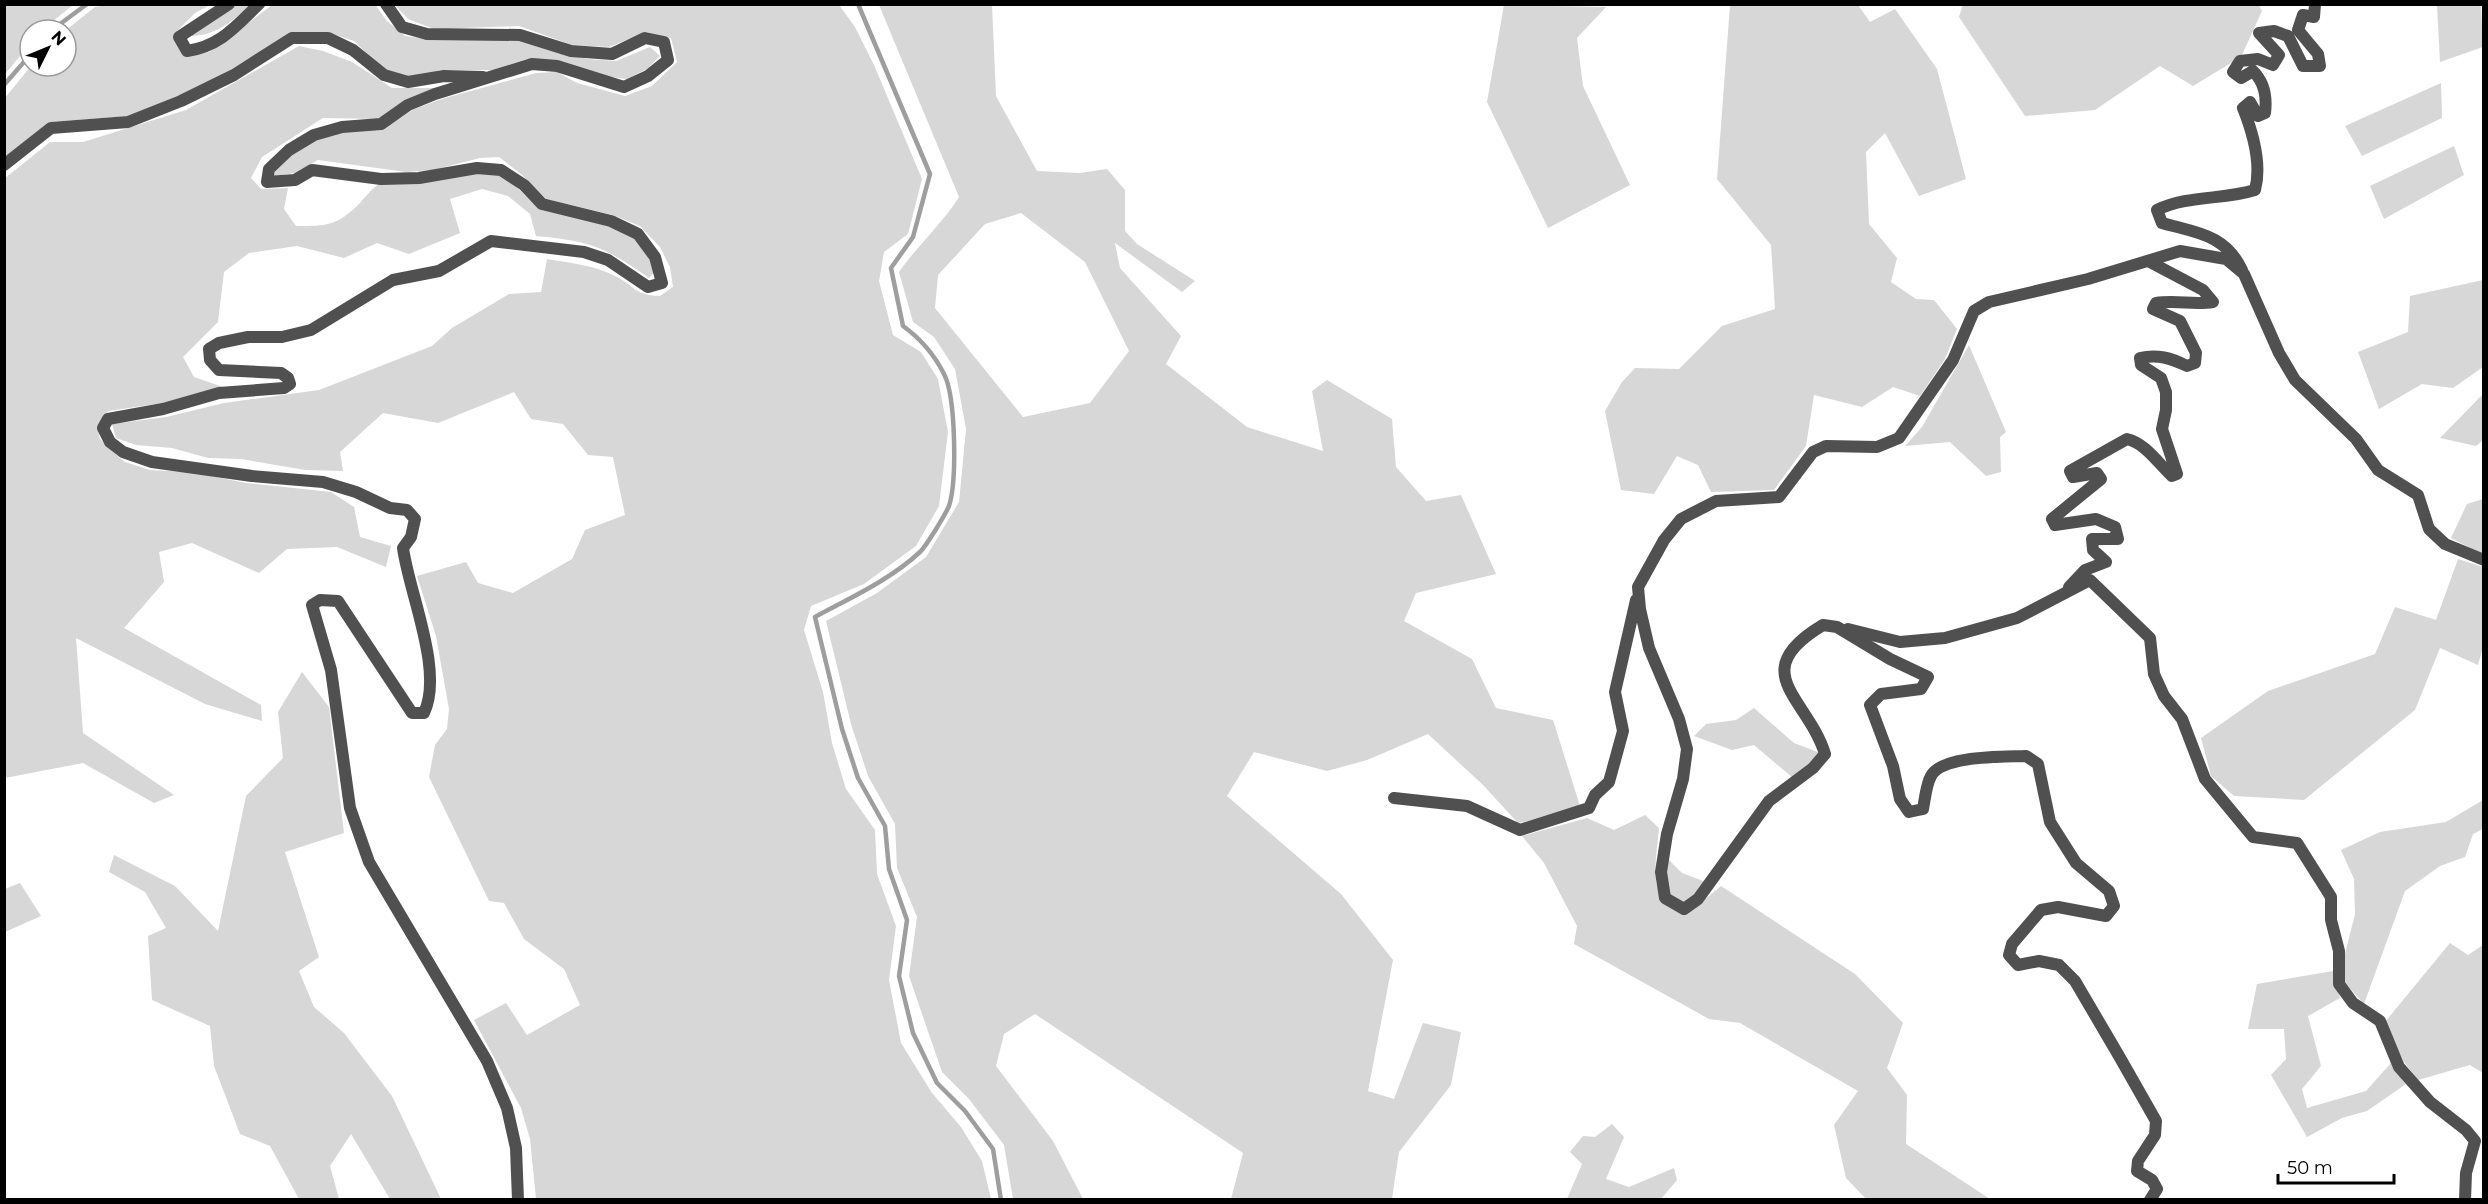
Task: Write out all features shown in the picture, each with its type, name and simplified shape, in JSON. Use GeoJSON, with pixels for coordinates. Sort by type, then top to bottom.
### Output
{"type":"FeatureCollection","features":[{"type":"Feature","properties":{"kind":"street"},"geometry":{"type":"LineString","coordinates":[[230,4],[179,37],[187,51],[206,48],[227,34],[259,4]]}},
{"type":"Feature","properties":{"kind":"street"},"geometry":{"type":"LineString","coordinates":[[386,4],[402,27],[427,34],[520,35],[571,51],[612,54],[645,38],[664,42],[668,60],[648,76],[624,87],[557,66],[532,64],[435,94],[408,105],[381,124],[342,127],[314,135],[289,150],[269,169],[267,182],[295,180],[312,170],[381,179],[419,178],[477,168],[501,170],[524,185],[542,204],[610,221],[638,234],[655,257],[662,283],[648,286],[608,260],[584,252],[491,241],[439,271],[393,280],[311,330],[282,337],[238,339],[219,343],[209,349],[210,360],[219,370],[280,374],[288,378],[290,384],[284,388],[219,393],[163,409],[108,419],[103,428],[110,442],[123,453],[152,462],[252,476],[323,482],[356,492],[390,508],[407,510],[415,519],[411,537],[403,548],[406,572],[425,635],[431,699],[424,712],[412,713],[338,602],[320,600],[312,605],[331,670],[350,808],[369,862],[491,1070],[507,1108],[516,1148],[518,1200]]}},
{"type":"Feature","properties":{"kind":"street"},"geometry":{"type":"LineString","coordinates":[[2315,4],[2314,17],[2303,15],[2298,30],[2318,54],[2320,66],[2303,66],[2288,36],[2274,31],[2259,33],[2279,55],[2273,65],[2258,59],[2240,61],[2233,72],[2241,78],[2253,71],[2262,80],[2266,100],[2265,113],[2258,116],[2250,102],[2243,108],[2252,129],[2259,178],[2255,190],[2217,199],[2177,201],[2157,210],[2162,222],[2214,237],[2234,254],[2279,353],[2295,380],[2356,439],[2378,470],[2418,495],[2428,529],[2445,544],[2484,560]]}},
{"type":"Feature","properties":{"kind":"street"},"geometry":{"type":"LineString","coordinates":[[4,165],[51,128],[128,122],[181,101],[234,75],[292,38],[328,38],[353,50],[384,75],[408,81],[444,76],[496,77]]}},
{"type":"Feature","properties":{"kind":"street"},"geometry":{"type":"LineString","coordinates":[[1394,798],[1467,806],[1520,830],[1589,808],[1594,795],[1609,782],[1623,731],[1616,692],[1638,587],[1664,540],[1681,519],[1716,501],[1779,497],[1813,452],[1826,446],[1877,447],[1899,438],[1953,360],[1974,311],[1989,302],[2150,262],[2180,251],[2226,259],[2244,274]]}},
{"type":"Feature","properties":{"kind":"street"},"geometry":{"type":"LineString","coordinates":[[2064,592],[2085,570],[2106,562],[2093,550],[2092,539],[2118,539],[2115,527],[2096,519],[2055,525],[2052,519],[2101,479],[2097,473],[2073,477],[2070,471],[2127,439],[2139,442],[2152,458],[2172,476],[2177,474],[2162,429],[2166,410],[2166,392],[2161,378],[2141,365],[2140,358],[2151,355],[2173,359],[2187,366],[2195,363],[2196,353],[2180,321],[2153,309],[2156,303],[2173,300],[2200,304],[2213,302],[2203,290],[2150,262]]}},
{"type":"Feature","properties":{"kind":"street"},"geometry":{"type":"LineString","coordinates":[[1638,587],[1640,609],[1649,648],[1679,719],[1687,749],[1683,779],[1667,834],[1661,872],[1665,898],[1684,909],[1698,899],[1769,801],[1814,768],[1825,754],[1819,735],[1790,695],[1783,674],[1788,653],[1806,635],[1823,625],[1900,642],[1945,638],[2017,618],[2090,580],[2150,638],[2154,674],[2164,696],[2182,719],[2205,779],[2253,837],[2297,843],[2324,882],[2331,897],[2331,920],[2339,951],[2340,984],[2352,1003],[2380,1021],[2399,1067],[2430,1102],[2466,1130],[2475,1141],[2466,1173],[2465,1200]]}},
{"type":"Feature","properties":{"kind":"street"},"geometry":{"type":"LineString","coordinates":[[1837,627],[1890,659],[1928,677],[1921,689],[1881,694],[1870,705],[1893,766],[1900,799],[1909,812],[1923,809],[1930,777],[1940,766],[1978,758],[2026,756],[2038,764],[2050,822],[2076,863],[2109,891],[2114,906],[2106,915],[2058,907],[2041,910],[2012,944],[2009,955],[2018,966],[2039,961],[2059,964],[2075,981],[2135,1084],[2156,1121],[2155,1135],[2138,1161],[2137,1171],[2152,1180],[2157,1189],[2150,1200]]}},
{"type":"Feature","properties":{"kind":"shaded area"},"geometry":{"type":"Polygon","coordinates":[[[5,4],[73,5],[57,18],[18,18],[18,58],[5,74],[5,4]]]}},
{"type":"Feature","properties":{"kind":"shaded area"},"geometry":{"type":"Polygon","coordinates":[[[375,4],[386,20],[405,36],[433,40],[519,40],[587,59],[616,61],[650,47],[660,56],[647,69],[627,79],[602,76],[557,61],[527,59],[493,70],[440,70],[411,79],[385,71],[354,41],[333,34],[287,35],[229,71],[180,95],[128,116],[50,122],[5,160],[4,99],[21,78],[78,78],[78,20],[95,7],[210,5],[195,13],[173,35],[185,56],[209,52],[272,5],[375,4]]]}},
{"type":"Feature","properties":{"kind":"shaded area"},"geometry":{"type":"Polygon","coordinates":[[[1963,4],[2258,4],[2262,11],[2241,57],[2193,86],[2160,66],[2095,110],[2025,116],[1959,17],[1963,4]]]}},
{"type":"Feature","properties":{"kind":"shaded area"},"geometry":{"type":"Polygon","coordinates":[[[236,5],[251,5],[216,30],[191,36],[236,5]]]}},
{"type":"Feature","properties":{"kind":"shaded area"},"geometry":{"type":"Polygon","coordinates":[[[395,5],[839,5],[855,27],[874,65],[922,179],[908,234],[884,252],[879,281],[893,335],[921,352],[938,379],[948,432],[939,506],[916,546],[864,584],[811,606],[804,630],[823,692],[832,743],[846,789],[875,830],[877,874],[896,926],[889,980],[901,1043],[932,1093],[961,1127],[982,1161],[991,1199],[536,1199],[530,1139],[521,1108],[474,1020],[506,1003],[527,1035],[580,1005],[564,969],[524,939],[504,903],[489,901],[429,777],[435,745],[447,729],[449,709],[436,636],[417,576],[466,562],[478,583],[513,593],[572,559],[585,530],[625,515],[613,457],[588,455],[563,424],[531,419],[514,392],[438,423],[383,413],[340,452],[343,471],[305,470],[241,459],[208,458],[172,448],[136,445],[116,438],[112,424],[166,417],[224,403],[319,390],[432,346],[452,328],[509,294],[541,292],[547,259],[599,269],[645,294],[660,296],[673,287],[670,267],[660,247],[640,226],[613,215],[546,199],[522,175],[499,157],[480,158],[433,170],[406,172],[318,160],[295,173],[274,176],[276,168],[318,138],[344,128],[385,128],[414,109],[445,98],[536,73],[557,72],[577,83],[625,96],[652,86],[677,62],[671,38],[646,32],[609,47],[572,45],[519,26],[434,29],[408,19],[395,5]]]}},
{"type":"Feature","properties":{"kind":"shaded area"},"geometry":{"type":"Polygon","coordinates":[[[879,5],[992,5],[996,96],[1037,171],[1080,173],[1107,169],[1125,190],[1125,231],[1137,244],[1195,281],[1182,292],[1115,243],[1120,268],[1181,336],[1166,364],[1247,427],[1323,451],[1312,391],[1327,380],[1392,419],[1396,467],[1426,501],[1461,495],[1496,574],[1416,593],[1404,621],[1472,659],[1496,708],[1553,720],[1580,806],[1541,819],[1518,823],[1483,785],[1428,734],[1367,760],[1327,771],[1254,752],[1227,796],[1341,894],[1393,960],[1368,1091],[1394,1099],[1423,1023],[1461,1032],[1451,1085],[1399,1152],[1392,1199],[1231,1199],[1243,1153],[1035,1014],[1004,1034],[996,1066],[1053,1141],[1083,1199],[1013,1199],[1004,1145],[969,1099],[942,1072],[909,976],[917,917],[897,868],[895,824],[868,776],[851,724],[826,621],[877,593],[926,557],[959,502],[966,429],[955,369],[934,337],[913,322],[899,272],[959,197],[879,5]],[[1021,213],[985,224],[938,275],[935,308],[1023,417],[1090,403],[1129,351],[1085,262],[1021,213]]]}},
{"type":"Feature","properties":{"kind":"shaded area"},"geometry":{"type":"Polygon","coordinates":[[[1504,5],[1606,7],[1577,38],[1583,86],[1630,185],[1548,228],[1487,102],[1504,5]]]}},
{"type":"Feature","properties":{"kind":"shaded area"},"geometry":{"type":"Polygon","coordinates":[[[1730,5],[1858,5],[1870,22],[1895,9],[1937,69],[1966,179],[1919,196],[1885,133],[1866,152],[1869,224],[1897,258],[1891,282],[1916,299],[1934,300],[1957,329],[1945,359],[1920,396],[1893,387],[1862,407],[1814,395],[1806,446],[1774,490],[1711,492],[1698,465],[1677,456],[1654,494],[1621,490],[1605,411],[1622,382],[1635,368],[1679,369],[1722,326],[1775,309],[1771,245],[1717,179],[1730,5]]]}},
{"type":"Feature","properties":{"kind":"shaded area"},"geometry":{"type":"Polygon","coordinates":[[[2437,5],[2481,5],[2483,47],[2440,62],[2437,5]]]}},
{"type":"Feature","properties":{"kind":"shaded area"},"geometry":{"type":"Polygon","coordinates":[[[299,46],[323,51],[352,62],[392,88],[437,88],[377,119],[323,118],[262,157],[251,178],[261,189],[288,188],[284,209],[296,226],[324,225],[338,220],[353,210],[381,183],[440,175],[492,173],[505,177],[541,209],[600,223],[633,236],[647,252],[655,271],[649,278],[596,247],[570,240],[536,236],[530,214],[508,196],[482,189],[450,199],[460,233],[409,254],[377,243],[344,258],[297,246],[249,253],[224,272],[218,322],[183,357],[194,377],[223,387],[163,403],[108,411],[97,427],[100,439],[125,462],[150,470],[191,472],[246,483],[331,492],[354,507],[360,537],[391,546],[386,567],[337,547],[287,549],[259,573],[192,543],[159,552],[164,582],[124,628],[261,705],[262,721],[205,704],[76,638],[83,733],[174,795],[154,803],[83,763],[5,778],[4,179],[50,142],[83,142],[186,110],[299,46]]]}},
{"type":"Feature","properties":{"kind":"shaded area"},"geometry":{"type":"Polygon","coordinates":[[[2441,83],[2442,118],[2362,156],[2345,126],[2441,83]]]}},
{"type":"Feature","properties":{"kind":"shaded area"},"geometry":{"type":"Polygon","coordinates":[[[2454,146],[2464,175],[2384,219],[2370,186],[2454,146]]]}},
{"type":"Feature","properties":{"kind":"shaded area"},"geometry":{"type":"Polygon","coordinates":[[[2483,280],[2483,367],[2453,388],[2422,384],[2379,409],[2358,352],[2408,332],[2410,296],[2483,280]]]}},
{"type":"Feature","properties":{"kind":"shaded area"},"geometry":{"type":"Polygon","coordinates":[[[1969,345],[2006,432],[2000,437],[2001,472],[1986,476],[1950,442],[1905,446],[1922,427],[1969,345]]]}},
{"type":"Feature","properties":{"kind":"shaded area"},"geometry":{"type":"Polygon","coordinates":[[[2483,394],[2483,440],[2476,446],[2440,438],[2483,394]]]}},
{"type":"Feature","properties":{"kind":"shaded area"},"geometry":{"type":"Polygon","coordinates":[[[2483,499],[2483,555],[2451,538],[2467,504],[2483,499]]]}},
{"type":"Feature","properties":{"kind":"shaded area"},"geometry":{"type":"Polygon","coordinates":[[[2458,559],[2483,567],[2483,647],[2478,665],[2440,648],[2415,710],[2304,800],[2234,796],[2211,776],[2201,738],[2268,691],[2375,654],[2395,607],[2436,620],[2458,559]]]}},
{"type":"Feature","properties":{"kind":"shaded area"},"geometry":{"type":"Polygon","coordinates":[[[302,672],[329,707],[344,833],[285,852],[319,957],[299,971],[314,1007],[344,1033],[392,1096],[441,1199],[390,1199],[351,1134],[330,1166],[339,1199],[299,1199],[270,1146],[240,1134],[214,1066],[210,1026],[152,1000],[148,936],[166,928],[145,892],[109,872],[114,855],[175,886],[218,931],[246,796],[283,758],[278,712],[302,672]]]}},
{"type":"Feature","properties":{"kind":"shaded area"},"geometry":{"type":"Polygon","coordinates":[[[1754,708],[1794,743],[1820,753],[1812,767],[1793,778],[1754,745],[1732,750],[1694,736],[1706,724],[1736,720],[1754,708]]]}},
{"type":"Feature","properties":{"kind":"shaded area"},"geometry":{"type":"Polygon","coordinates":[[[2483,800],[2483,829],[2473,834],[2465,857],[2440,866],[2405,891],[2364,1004],[2345,983],[2345,954],[2355,914],[2354,879],[2341,850],[2380,832],[2446,822],[2483,800]]]}},
{"type":"Feature","properties":{"kind":"shaded area"},"geometry":{"type":"Polygon","coordinates":[[[1645,815],[1659,828],[1656,880],[1664,901],[1673,909],[1686,915],[1721,886],[1855,974],[1903,1023],[1887,1068],[1907,1095],[1906,1144],[1990,1199],[1866,1199],[1846,1178],[1834,1125],[1858,1091],[1740,1023],[1709,1019],[1574,944],[1577,926],[1544,863],[1522,836],[1587,818],[1614,830],[1645,815]]]}},
{"type":"Feature","properties":{"kind":"shaded area"},"geometry":{"type":"Polygon","coordinates":[[[1668,859],[1682,873],[1706,882],[1684,905],[1669,895],[1665,873],[1668,859]]]}},
{"type":"Feature","properties":{"kind":"shaded area"},"geometry":{"type":"Polygon","coordinates":[[[20,883],[41,916],[5,932],[5,889],[20,883]]]}},
{"type":"Feature","properties":{"kind":"shaded area"},"geometry":{"type":"Polygon","coordinates":[[[2450,943],[2468,955],[2483,945],[2483,1073],[2470,1065],[2418,1080],[2404,1062],[2385,1022],[2450,943]]]}},
{"type":"Feature","properties":{"kind":"shaded area"},"geometry":{"type":"Polygon","coordinates":[[[2333,971],[2340,998],[2308,1016],[2321,1066],[2302,1089],[2307,1108],[2366,1091],[2391,1063],[2406,1084],[2367,1111],[2342,1118],[2307,1137],[2271,1075],[2286,1059],[2284,1029],[2248,1029],[2257,984],[2333,971]]]}},
{"type":"Feature","properties":{"kind":"shaded area"},"geometry":{"type":"Polygon","coordinates":[[[1612,1124],[1624,1137],[1606,1179],[1629,1187],[1674,1168],[1677,1180],[1661,1199],[1567,1199],[1582,1164],[1570,1152],[1583,1136],[1595,1137],[1612,1124]]]}},
{"type":"Feature","properties":{"kind":"waterway"},"geometry":{"type":"LineString","coordinates":[[68,18],[87,4]]}},
{"type":"Feature","properties":{"kind":"waterway"},"geometry":{"type":"LineString","coordinates":[[858,4],[930,174],[913,237],[891,268],[903,326],[916,336],[931,353],[948,385],[954,439],[952,494],[949,506],[936,530],[920,552],[883,580],[815,617],[842,729],[858,778],[885,826],[889,869],[907,920],[899,976],[913,1033],[937,1083],[965,1111],[993,1149],[1001,1200]]}},
{"type":"Feature","properties":{"kind":"waterway"},"geometry":{"type":"LineString","coordinates":[[4,85],[18,69]]}}]}
